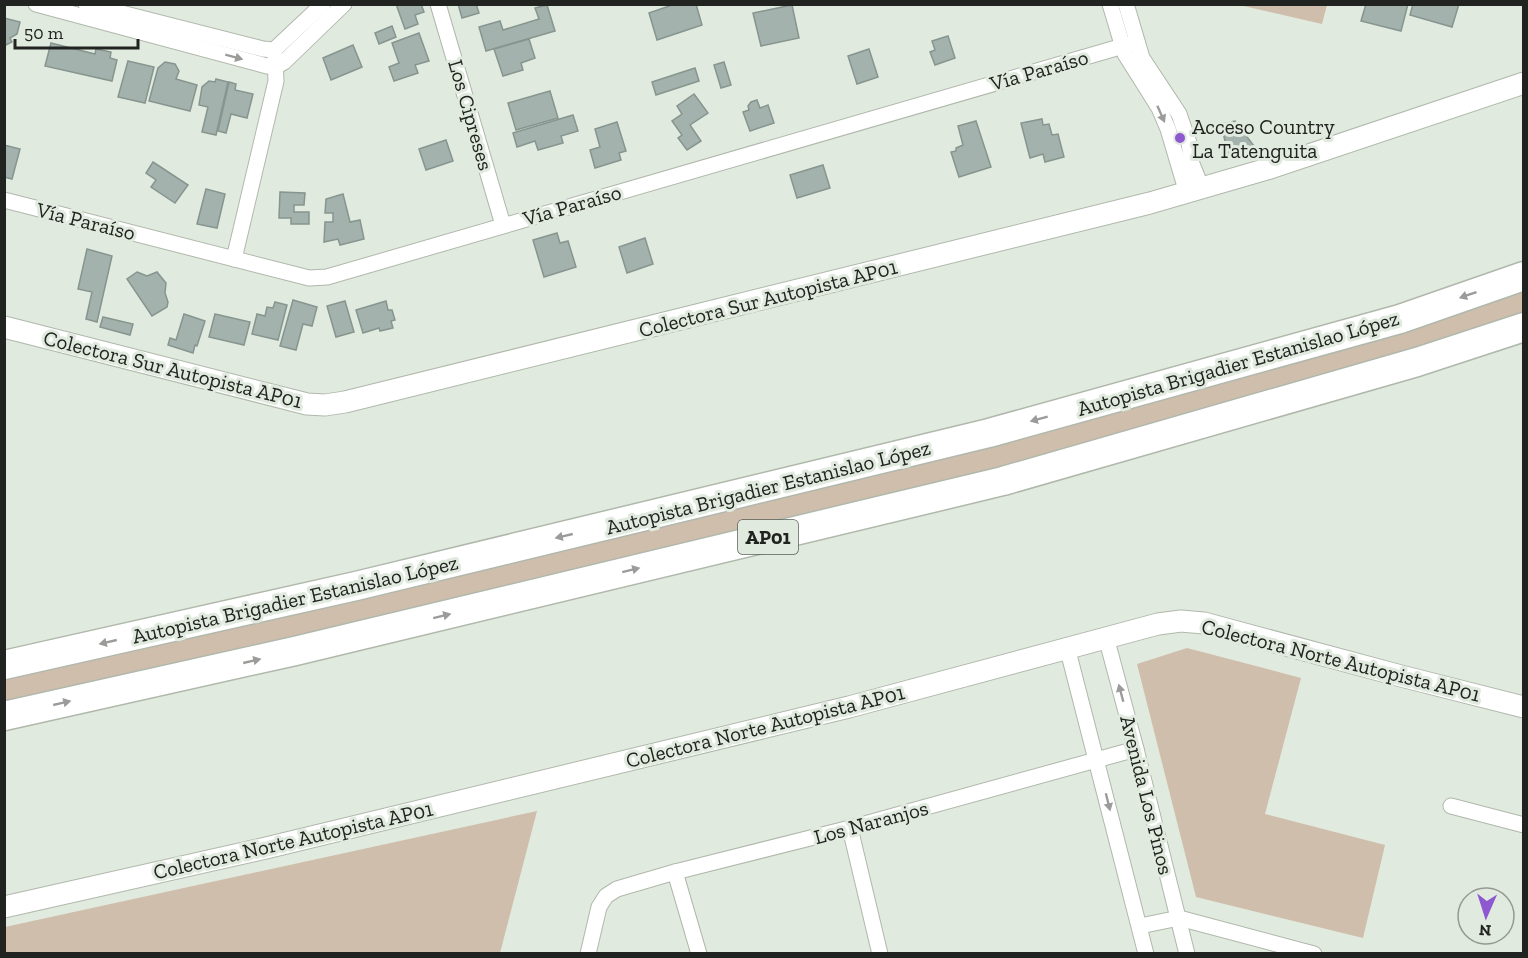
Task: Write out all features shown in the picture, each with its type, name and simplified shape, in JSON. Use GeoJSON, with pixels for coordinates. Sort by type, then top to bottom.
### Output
{"type":"FeatureCollection","features":[{"type":"Feature","properties":{"kind":"highway","name":"Autopista Brigadier Estanislao López"},"geometry":{"type":"LineString","coordinates":[[4,665],[356,586],[989,433],[1400,319],[1524,276]]}},
{"type":"Feature","properties":{"kind":"highway","name":"AP01"},"geometry":{"type":"LineString","coordinates":[[4,716],[295,651],[1003,481],[1406,365],[1524,327]]}},
{"type":"Feature","properties":{"kind":"main road","name":"Colectora Sur Autopista AP01"},"geometry":{"type":"LineString","coordinates":[[4,327],[307,404],[325,405],[345,402],[1194,191],[1524,83]]}},
{"type":"Feature","properties":{"kind":"main road","name":"Colectora Norte Autopista AP01"},"geometry":{"type":"LineString","coordinates":[[4,907],[255,850],[849,707],[1158,624],[1181,621],[1204,623],[1524,707]]}},
{"type":"Feature","properties":{"kind":"street"},"geometry":{"type":"LineString","coordinates":[[36,4],[267,66],[277,66],[284,62],[344,4]]}},
{"type":"Feature","properties":{"kind":"street"},"geometry":{"type":"LineString","coordinates":[[86,4],[262,49],[274,50],[323,4]]}},
{"type":"Feature","properties":{"kind":"street","name":"Los Cipreses"},"geometry":{"type":"LineString","coordinates":[[438,4],[503,225]]}},
{"type":"Feature","properties":{"kind":"street"},"geometry":{"type":"LineString","coordinates":[[1110,4],[1130,44],[1142,58],[1179,114],[1189,143],[1194,191]]}},
{"type":"Feature","properties":{"kind":"street"},"geometry":{"type":"LineString","coordinates":[[1126,4],[1130,44]]}},
{"type":"Feature","properties":{"kind":"street","name":"Vía Paraíso"},"geometry":{"type":"LineString","coordinates":[[4,200],[309,278],[327,277],[1130,44]]}},
{"type":"Feature","properties":{"kind":"street"},"geometry":{"type":"LineString","coordinates":[[234,259],[276,81],[277,66],[274,50]]}},
{"type":"Feature","properties":{"kind":"street","name":"Avenida Los Pinos"},"geometry":{"type":"LineString","coordinates":[[1106,637],[1187,954]]}},
{"type":"Feature","properties":{"kind":"street","name":"Avenida Los Pinos"},"geometry":{"type":"LineString","coordinates":[[1067,647],[1146,954]]}},
{"type":"Feature","properties":{"kind":"street","name":"Los Naranjos"},"geometry":{"type":"LineString","coordinates":[[588,954],[599,907],[606,896],[617,889],[1136,749]]}},
{"type":"Feature","properties":{"kind":"street"},"geometry":{"type":"LineString","coordinates":[[1451,806],[1524,825]]}},
{"type":"Feature","properties":{"kind":"street"},"geometry":{"type":"LineString","coordinates":[[850,828],[880,954]]}},
{"type":"Feature","properties":{"kind":"street"},"geometry":{"type":"LineString","coordinates":[[675,872],[699,954]]}},
{"type":"Feature","properties":{"kind":"street"},"geometry":{"type":"LineString","coordinates":[[1140,926],[1179,918],[1314,954]]}},
{"type":"Feature","properties":{"kind":"shaded area"},"geometry":{"type":"Polygon","coordinates":[[[1239,5],[1327,5],[1322,24],[1239,5]]]}},
{"type":"Feature","properties":{"kind":"shaded area"},"geometry":{"type":"Polygon","coordinates":[[[1523,276],[1523,327],[1207,423],[5,716],[4,665],[778,485],[1523,276]]]}},
{"type":"Feature","properties":{"kind":"shaded area"},"geometry":{"type":"Polygon","coordinates":[[[1187,648],[1301,678],[1265,814],[1385,845],[1363,938],[1196,897],[1137,664],[1187,648]]]}},
{"type":"Feature","properties":{"kind":"shaded area"},"geometry":{"type":"Polygon","coordinates":[[[537,811],[500,953],[5,953],[5,927],[537,811]]]}},
{"type":"Feature","properties":{"kind":"building"},"geometry":{"type":"Polygon","coordinates":[[[396,4],[421,4],[424,12],[415,15],[418,24],[405,29],[396,4]]]}},
{"type":"Feature","properties":{"kind":"building"},"geometry":{"type":"Polygon","coordinates":[[[458,4],[476,4],[479,13],[462,18],[458,4]]]}},
{"type":"Feature","properties":{"kind":"building"},"geometry":{"type":"Polygon","coordinates":[[[675,4],[696,4],[702,25],[657,40],[649,13],[675,4]]]}},
{"type":"Feature","properties":{"kind":"building"},"geometry":{"type":"Polygon","coordinates":[[[1366,4],[1408,4],[1401,31],[1361,21],[1366,4]]]}},
{"type":"Feature","properties":{"kind":"building"},"geometry":{"type":"Polygon","coordinates":[[[1413,4],[1459,4],[1452,27],[1410,15],[1413,4]]]}},
{"type":"Feature","properties":{"kind":"building"},"geometry":{"type":"Polygon","coordinates":[[[547,5],[555,31],[486,51],[479,27],[500,21],[503,30],[539,19],[535,8],[547,5]]]}},
{"type":"Feature","properties":{"kind":"building"},"geometry":{"type":"Polygon","coordinates":[[[792,5],[799,38],[761,46],[753,13],[792,5]]]}},
{"type":"Feature","properties":{"kind":"building"},"geometry":{"type":"Polygon","coordinates":[[[4,18],[20,22],[17,34],[10,38],[12,42],[4,46],[4,18]]]}},
{"type":"Feature","properties":{"kind":"building"},"geometry":{"type":"Polygon","coordinates":[[[392,26],[396,37],[379,44],[375,33],[392,26]]]}},
{"type":"Feature","properties":{"kind":"building"},"geometry":{"type":"Polygon","coordinates":[[[419,33],[429,61],[415,65],[418,73],[394,81],[389,67],[399,63],[392,43],[419,33]]]}},
{"type":"Feature","properties":{"kind":"building"},"geometry":{"type":"Polygon","coordinates":[[[948,36],[955,58],[935,65],[930,52],[935,50],[932,41],[948,36]]]}},
{"type":"Feature","properties":{"kind":"building"},"geometry":{"type":"Polygon","coordinates":[[[529,39],[535,58],[521,63],[523,70],[503,76],[494,49],[529,39]]]}},
{"type":"Feature","properties":{"kind":"building"},"geometry":{"type":"Polygon","coordinates":[[[51,43],[95,54],[96,49],[111,52],[110,58],[117,60],[112,81],[45,66],[51,43]]]}},
{"type":"Feature","properties":{"kind":"building"},"geometry":{"type":"Polygon","coordinates":[[[353,45],[362,67],[331,80],[323,58],[353,45]]]}},
{"type":"Feature","properties":{"kind":"building"},"geometry":{"type":"Polygon","coordinates":[[[869,49],[878,77],[857,84],[848,56],[869,49]]]}},
{"type":"Feature","properties":{"kind":"building"},"geometry":{"type":"Polygon","coordinates":[[[128,61],[154,67],[145,103],[118,97],[128,61]]]}},
{"type":"Feature","properties":{"kind":"building"},"geometry":{"type":"Polygon","coordinates":[[[165,62],[175,64],[179,71],[176,79],[197,85],[190,111],[149,101],[158,68],[165,62]]]}},
{"type":"Feature","properties":{"kind":"building"},"geometry":{"type":"Polygon","coordinates":[[[724,62],[731,85],[721,88],[714,65],[724,62]]]}},
{"type":"Feature","properties":{"kind":"building"},"geometry":{"type":"Polygon","coordinates":[[[695,68],[699,81],[656,95],[652,82],[695,68]]]}},
{"type":"Feature","properties":{"kind":"building"},"geometry":{"type":"Polygon","coordinates":[[[216,79],[228,82],[216,135],[202,132],[208,107],[199,105],[202,87],[209,81],[215,82],[216,79]]]}},
{"type":"Feature","properties":{"kind":"building"},"geometry":{"type":"Polygon","coordinates":[[[229,82],[236,84],[235,90],[253,94],[247,118],[231,114],[226,133],[218,131],[229,82]]]}},
{"type":"Feature","properties":{"kind":"building"},"geometry":{"type":"Polygon","coordinates":[[[550,91],[558,118],[516,130],[508,103],[550,91]]]}},
{"type":"Feature","properties":{"kind":"building"},"geometry":{"type":"Polygon","coordinates":[[[694,94],[708,113],[690,125],[701,141],[687,150],[678,138],[682,135],[672,121],[682,114],[677,106],[694,94]]]}},
{"type":"Feature","properties":{"kind":"building"},"geometry":{"type":"Polygon","coordinates":[[[757,100],[760,108],[768,105],[774,123],[750,131],[743,112],[749,110],[748,106],[751,102],[757,100]]]}},
{"type":"Feature","properties":{"kind":"building"},"geometry":{"type":"Polygon","coordinates":[[[573,115],[578,131],[561,136],[563,143],[538,150],[535,141],[517,147],[513,133],[573,115]]]}},
{"type":"Feature","properties":{"kind":"building"},"geometry":{"type":"Polygon","coordinates":[[[1042,119],[1043,125],[1049,124],[1052,135],[1058,134],[1064,157],[1045,162],[1043,154],[1030,158],[1021,123],[1042,119]]]}},
{"type":"Feature","properties":{"kind":"building"},"geometry":{"type":"Polygon","coordinates":[[[976,121],[991,167],[959,177],[951,152],[963,145],[958,126],[976,121]]]}},
{"type":"Feature","properties":{"kind":"building"},"geometry":{"type":"Polygon","coordinates":[[[1235,121],[1254,146],[1228,154],[1221,124],[1235,121]]]}},
{"type":"Feature","properties":{"kind":"building"},"geometry":{"type":"Polygon","coordinates":[[[617,122],[626,151],[619,153],[621,160],[595,168],[590,150],[600,147],[595,129],[617,122]]]}},
{"type":"Feature","properties":{"kind":"building"},"geometry":{"type":"Polygon","coordinates":[[[446,140],[453,161],[426,170],[419,149],[446,140]]]}},
{"type":"Feature","properties":{"kind":"building"},"geometry":{"type":"Polygon","coordinates":[[[4,145],[20,149],[12,179],[4,177],[4,145]]]}},
{"type":"Feature","properties":{"kind":"building"},"geometry":{"type":"Polygon","coordinates":[[[153,162],[188,185],[175,203],[151,187],[156,180],[146,173],[153,162]]]}},
{"type":"Feature","properties":{"kind":"building"},"geometry":{"type":"Polygon","coordinates":[[[823,165],[830,188],[797,198],[790,175],[823,165]]]}},
{"type":"Feature","properties":{"kind":"building"},"geometry":{"type":"Polygon","coordinates":[[[206,189],[225,194],[217,228],[197,224],[206,189]]]}},
{"type":"Feature","properties":{"kind":"building"},"geometry":{"type":"Polygon","coordinates":[[[280,192],[305,193],[304,205],[294,205],[294,212],[309,212],[309,224],[291,224],[291,218],[279,218],[280,192]]]}},
{"type":"Feature","properties":{"kind":"building"},"geometry":{"type":"Polygon","coordinates":[[[343,194],[350,222],[360,220],[364,239],[340,245],[338,239],[324,242],[325,222],[333,222],[333,213],[325,213],[326,199],[343,194]]]}},
{"type":"Feature","properties":{"kind":"building"},"geometry":{"type":"Polygon","coordinates":[[[557,233],[560,243],[568,241],[576,267],[544,277],[533,240],[557,233]]]}},
{"type":"Feature","properties":{"kind":"building"},"geometry":{"type":"Polygon","coordinates":[[[645,238],[653,264],[627,273],[619,247],[645,238]]]}},
{"type":"Feature","properties":{"kind":"building"},"geometry":{"type":"Polygon","coordinates":[[[87,249],[112,256],[97,322],[86,319],[92,292],[78,289],[87,249]]]}},
{"type":"Feature","properties":{"kind":"building"},"geometry":{"type":"Polygon","coordinates":[[[137,272],[147,276],[157,272],[166,283],[167,307],[152,316],[127,279],[137,272]]]}},
{"type":"Feature","properties":{"kind":"building"},"geometry":{"type":"Polygon","coordinates":[[[293,300],[317,307],[312,326],[303,324],[296,350],[280,346],[293,300]]]}},
{"type":"Feature","properties":{"kind":"building"},"geometry":{"type":"Polygon","coordinates":[[[345,301],[354,332],[336,337],[327,306],[345,301]]]}},
{"type":"Feature","properties":{"kind":"building"},"geometry":{"type":"Polygon","coordinates":[[[386,301],[388,310],[392,310],[395,320],[391,321],[393,328],[380,331],[379,328],[363,333],[356,310],[386,301]]]}},
{"type":"Feature","properties":{"kind":"building"},"geometry":{"type":"Polygon","coordinates":[[[275,302],[287,305],[278,340],[252,334],[257,314],[265,316],[267,307],[273,308],[275,302]]]}},
{"type":"Feature","properties":{"kind":"building"},"geometry":{"type":"Polygon","coordinates":[[[184,314],[205,321],[193,353],[168,345],[170,338],[176,340],[184,314]]]}},
{"type":"Feature","properties":{"kind":"building"},"geometry":{"type":"Polygon","coordinates":[[[215,314],[250,322],[244,345],[209,337],[215,314]]]}},
{"type":"Feature","properties":{"kind":"building"},"geometry":{"type":"Polygon","coordinates":[[[103,317],[133,324],[130,335],[100,327],[103,317]]]}},
{"type":"Feature","properties":{"kind":"place","name":"Acceso Country La Tatenguita"},"geometry":{"type":"Point","coordinates":[1180,138]}}]}
